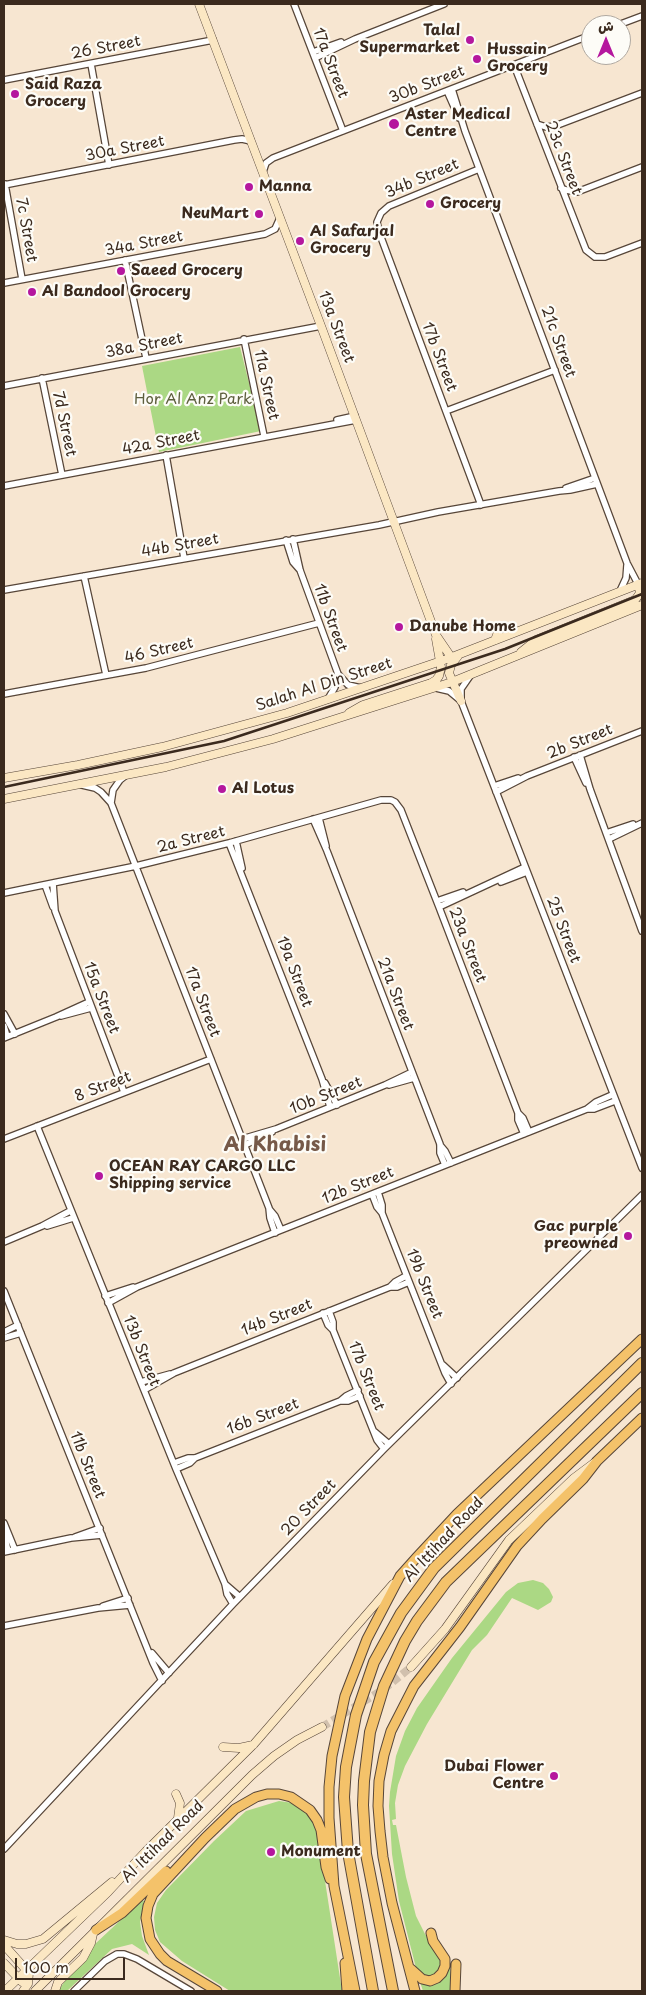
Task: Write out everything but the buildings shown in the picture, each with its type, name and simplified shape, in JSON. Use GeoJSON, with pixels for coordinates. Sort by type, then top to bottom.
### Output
{"type":"FeatureCollection","features":[{"type":"Feature","properties":{"kind":"highway","name":"Al Ittihad Road"},"geometry":{"type":"LineString","coordinates":[[373,1991],[348,1852],[344,1797],[346,1767],[354,1724],[364,1688],[374,1662],[401,1613],[434,1568],[642,1363]]}},
{"type":"Feature","properties":{"kind":"highway","name":"Al Ittihad Road"},"geometry":{"type":"LineString","coordinates":[[393,1991],[366,1854],[363,1805],[370,1732],[384,1686],[417,1620],[446,1582],[642,1393]]}},
{"type":"Feature","properties":{"kind":"main road","name":"13a Street"},"geometry":{"type":"LineString","coordinates":[[198,4],[436,634],[451,657]]}},
{"type":"Feature","properties":{"kind":"main road"},"geometry":{"type":"LineString","coordinates":[[518,655],[536,640],[635,600],[640,593],[640,583]]}},
{"type":"Feature","properties":{"kind":"main road","name":"Salah Al Din Street"},"geometry":{"type":"LineString","coordinates":[[4,778],[162,747],[246,725],[363,688],[460,654],[640,583]]}},
{"type":"Feature","properties":{"kind":"main road"},"geometry":{"type":"LineString","coordinates":[[4,799],[125,776],[238,749],[344,717],[434,689],[642,605]]}},
{"type":"Feature","properties":{"kind":"main road"},"geometry":{"type":"LineString","coordinates":[[495,640],[500,626]]}},
{"type":"Feature","properties":{"kind":"main road"},"geometry":{"type":"LineString","coordinates":[[344,717],[352,710],[363,705],[436,680],[441,672],[436,634]]}},
{"type":"Feature","properties":{"kind":"main road"},"geometry":{"type":"LineString","coordinates":[[460,654],[450,669],[452,682],[461,701]]}},
{"type":"Feature","properties":{"kind":"main road"},"geometry":{"type":"LineString","coordinates":[[355,1991],[334,1886],[329,1825],[329,1787],[337,1726],[355,1667],[383,1606],[400,1576],[457,1514],[642,1339]]}},
{"type":"Feature","properties":{"kind":"main road"},"geometry":{"type":"LineString","coordinates":[[411,1667],[445,1629],[508,1540],[574,1478],[597,1461],[642,1418]]}},
{"type":"Feature","properties":{"kind":"main road"},"geometry":{"type":"LineString","coordinates":[[416,1991],[392,1904],[383,1857],[378,1806],[379,1780],[388,1739],[401,1708],[414,1686],[469,1614],[516,1546],[584,1479],[597,1461]]}},
{"type":"Feature","properties":{"kind":"main road","name":"Al Ittihad Road"},"geometry":{"type":"LineString","coordinates":[[5,1991],[108,1892],[178,1818],[254,1744],[400,1576]]}},
{"type":"Feature","properties":{"kind":"main road","name":"Al Ittihad Road"},"geometry":{"type":"LineString","coordinates":[[35,1991],[252,1776],[274,1756],[297,1740],[322,1727]]}},
{"type":"Feature","properties":{"kind":"main road"},"geometry":{"type":"LineString","coordinates":[[223,1747],[239,1748],[254,1744]]}},
{"type":"Feature","properties":{"kind":"main road"},"geometry":{"type":"LineString","coordinates":[[176,1794],[180,1803],[178,1818]]}},
{"type":"Feature","properties":{"kind":"main road"},"geometry":{"type":"LineString","coordinates":[[217,1991],[167,1961],[160,1954],[150,1939],[146,1918],[153,1894],[235,1809],[250,1800],[267,1794],[291,1797],[310,1810],[317,1820],[328,1874],[334,1886]]}},
{"type":"Feature","properties":{"kind":"main road"},"geometry":{"type":"LineString","coordinates":[[55,1991],[58,1982],[83,1958],[94,1932],[122,1913],[205,1838]]}},
{"type":"Feature","properties":{"kind":"main road"},"geometry":{"type":"LineString","coordinates":[[4,1940],[26,1944],[43,1938],[136,1862]]}},
{"type":"Feature","properties":{"kind":"main road"},"geometry":{"type":"LineString","coordinates":[[409,1967],[422,1979],[430,1980],[442,1973],[445,1959],[430,1933]]}},
{"type":"Feature","properties":{"kind":"main road"},"geometry":{"type":"LineString","coordinates":[[4,1945],[27,1970],[30,1980],[26,1990]]}},
{"type":"Feature","properties":{"kind":"main road"},"geometry":{"type":"LineString","coordinates":[[345,1945],[347,1991]]}},
{"type":"Feature","properties":{"kind":"main road"},"geometry":{"type":"LineString","coordinates":[[4,1963],[19,1978],[26,1990]]}},
{"type":"Feature","properties":{"kind":"main road"},"geometry":{"type":"LineString","coordinates":[[455,1991],[456,1964]]}},
{"type":"Feature","properties":{"kind":"street","name":"17a Street"},"geometry":{"type":"LineString","coordinates":[[294,4],[343,131]]}},
{"type":"Feature","properties":{"kind":"street"},"geometry":{"type":"LineString","coordinates":[[314,55],[444,4]]}},
{"type":"Feature","properties":{"kind":"street","name":"26 Street"},"geometry":{"type":"LineString","coordinates":[[4,80],[212,40]]}},
{"type":"Feature","properties":{"kind":"street","name":"30b Street"},"geometry":{"type":"LineString","coordinates":[[273,158],[581,40]]}},
{"type":"Feature","properties":{"kind":"street"},"geometry":{"type":"LineString","coordinates":[[91,64],[109,165]]}},
{"type":"Feature","properties":{"kind":"street","name":"23c Street"},"geometry":{"type":"LineString","coordinates":[[514,65],[583,246],[595,257],[604,257],[642,243]]}},
{"type":"Feature","properties":{"kind":"street","name":"21c Street"},"geometry":{"type":"LineString","coordinates":[[450,90],[627,562],[640,583]]}},
{"type":"Feature","properties":{"kind":"street"},"geometry":{"type":"LineString","coordinates":[[537,124],[546,127],[555,126],[642,93]]}},
{"type":"Feature","properties":{"kind":"street","name":"30a Street"},"geometry":{"type":"LineString","coordinates":[[4,184],[238,139],[251,141]]}},
{"type":"Feature","properties":{"kind":"street"},"geometry":{"type":"LineString","coordinates":[[256,155],[264,158],[273,158]]}},
{"type":"Feature","properties":{"kind":"street"},"geometry":{"type":"LineString","coordinates":[[262,172],[266,163],[273,158]]}},
{"type":"Feature","properties":{"kind":"street"},"geometry":{"type":"LineString","coordinates":[[561,188],[577,192],[642,167]]}},
{"type":"Feature","properties":{"kind":"street","name":"34b Street"},"geometry":{"type":"LineString","coordinates":[[378,218],[384,209],[389,206],[479,168]]}},
{"type":"Feature","properties":{"kind":"street","name":"7c Street"},"geometry":{"type":"LineString","coordinates":[[4,184],[22,279]]}},
{"type":"Feature","properties":{"kind":"street","name":"34a Street"},"geometry":{"type":"LineString","coordinates":[[4,283],[265,234],[275,228],[280,218]]}},
{"type":"Feature","properties":{"kind":"street","name":"17b Street"},"geometry":{"type":"LineString","coordinates":[[378,218],[379,232],[481,505]]}},
{"type":"Feature","properties":{"kind":"street"},"geometry":{"type":"LineString","coordinates":[[125,260],[146,358]]}},
{"type":"Feature","properties":{"kind":"street","name":"38a Street"},"geometry":{"type":"LineString","coordinates":[[4,386],[320,324]]}},
{"type":"Feature","properties":{"kind":"street","name":"11a Street"},"geometry":{"type":"LineString","coordinates":[[244,339],[264,436]]}},
{"type":"Feature","properties":{"kind":"street"},"geometry":{"type":"LineString","coordinates":[[446,411],[555,370]]}},
{"type":"Feature","properties":{"kind":"street","name":"7d Street"},"geometry":{"type":"LineString","coordinates":[[42,378],[62,475]]}},
{"type":"Feature","properties":{"kind":"street","name":"42a Street"},"geometry":{"type":"LineString","coordinates":[[4,486],[355,418]]}},
{"type":"Feature","properties":{"kind":"street"},"geometry":{"type":"LineString","coordinates":[[166,455],[184,558]]}},
{"type":"Feature","properties":{"kind":"street","name":"44b Street"},"geometry":{"type":"LineString","coordinates":[[4,590],[560,491],[596,481]]}},
{"type":"Feature","properties":{"kind":"street","name":"11b Street"},"geometry":{"type":"LineString","coordinates":[[293,539],[300,570],[338,674],[348,685],[363,688]]}},
{"type":"Feature","properties":{"kind":"street","name":"11b Street"},"geometry":{"type":"LineString","coordinates":[[286,540],[293,562],[300,570]]}},
{"type":"Feature","properties":{"kind":"street"},"geometry":{"type":"LineString","coordinates":[[620,592],[626,578],[627,562]]}},
{"type":"Feature","properties":{"kind":"street"},"geometry":{"type":"LineString","coordinates":[[84,576],[106,675]]}},
{"type":"Feature","properties":{"kind":"street","name":"46 Street"},"geometry":{"type":"LineString","coordinates":[[4,694],[167,663],[319,622]]}},
{"type":"Feature","properties":{"kind":"street","name":"11b Street"},"geometry":{"type":"LineString","coordinates":[[328,699],[336,688],[338,674]]}},
{"type":"Feature","properties":{"kind":"street"},"geometry":{"type":"LineString","coordinates":[[461,701],[461,689],[467,678],[472,674]]}},
{"type":"Feature","properties":{"kind":"street"},"geometry":{"type":"LineString","coordinates":[[434,689],[449,690],[461,701]]}},
{"type":"Feature","properties":{"kind":"street","name":"25 Street"},"geometry":{"type":"LineString","coordinates":[[461,701],[642,1168]]}},
{"type":"Feature","properties":{"kind":"street","name":"2b Street"},"geometry":{"type":"LineString","coordinates":[[495,789],[642,730]]}},
{"type":"Feature","properties":{"kind":"street"},"geometry":{"type":"LineString","coordinates":[[577,756],[642,930]]}},
{"type":"Feature","properties":{"kind":"street"},"geometry":{"type":"LineString","coordinates":[[111,803],[113,790],[125,776]]}},
{"type":"Feature","properties":{"kind":"street","name":"17a Street"},"geometry":{"type":"LineString","coordinates":[[80,785],[95,788],[111,803],[270,1210],[275,1216],[278,1232]]}},
{"type":"Feature","properties":{"kind":"street","name":"2a Street"},"geometry":{"type":"LineString","coordinates":[[4,892],[136,866],[229,843],[381,800]]}},
{"type":"Feature","properties":{"kind":"street","name":"23a Street"},"geometry":{"type":"LineString","coordinates":[[381,800],[391,800],[399,805],[518,1113],[523,1118],[527,1133]]}},
{"type":"Feature","properties":{"kind":"street","name":"21a Street"},"geometry":{"type":"LineString","coordinates":[[316,819],[440,1146],[445,1151],[448,1164]]}},
{"type":"Feature","properties":{"kind":"street"},"geometry":{"type":"LineString","coordinates":[[608,836],[641,823]]}},
{"type":"Feature","properties":{"kind":"street","name":"19a Street"},"geometry":{"type":"LineString","coordinates":[[236,841],[243,875]]}},
{"type":"Feature","properties":{"kind":"street","name":"19a Street"},"geometry":{"type":"LineString","coordinates":[[229,843],[334,1106]]}},
{"type":"Feature","properties":{"kind":"street"},"geometry":{"type":"LineString","coordinates":[[438,904],[526,870]]}},
{"type":"Feature","properties":{"kind":"street","name":"15a Street"},"geometry":{"type":"LineString","coordinates":[[53,883],[56,911]]}},
{"type":"Feature","properties":{"kind":"street","name":"15a Street"},"geometry":{"type":"LineString","coordinates":[[45,885],[49,900],[56,911],[124,1092]]}},
{"type":"Feature","properties":{"kind":"street"},"geometry":{"type":"LineString","coordinates":[[4,1026],[6,1037],[89,1002]]}},
{"type":"Feature","properties":{"kind":"street"},"geometry":{"type":"LineString","coordinates":[[56,1017],[91,1008]]}},
{"type":"Feature","properties":{"kind":"street"},"geometry":{"type":"LineString","coordinates":[[4,1014],[14,1034]]}},
{"type":"Feature","properties":{"kind":"street","name":"8 Street"},"geometry":{"type":"LineString","coordinates":[[4,1139],[211,1059]]}},
{"type":"Feature","properties":{"kind":"street","name":"10b Street"},"geometry":{"type":"LineString","coordinates":[[243,1142],[413,1075]]}},
{"type":"Feature","properties":{"kind":"street","name":"12b Street"},"geometry":{"type":"LineString","coordinates":[[105,1296],[138,1287],[587,1109],[596,1102],[614,1098]]}},
{"type":"Feature","properties":{"kind":"street","name":"13b Street"},"geometry":{"type":"LineString","coordinates":[[37,1126],[70,1211],[225,1584],[227,1594],[233,1604]]}},
{"type":"Feature","properties":{"kind":"street","name":"19b Street"},"geometry":{"type":"LineString","coordinates":[[375,1193],[382,1205],[382,1212],[407,1279],[451,1384]]}},
{"type":"Feature","properties":{"kind":"street","name":"20 Street"},"geometry":{"type":"LineString","coordinates":[[4,1849],[233,1604],[384,1449],[642,1195]]}},
{"type":"Feature","properties":{"kind":"street"},"geometry":{"type":"LineString","coordinates":[[4,1242],[42,1226],[70,1211]]}},
{"type":"Feature","properties":{"kind":"street"},"geometry":{"type":"LineString","coordinates":[[42,1226],[73,1218]]}},
{"type":"Feature","properties":{"kind":"street","name":"14b Street"},"geometry":{"type":"LineString","coordinates":[[141,1382],[174,1373],[390,1287],[395,1282],[407,1279]]}},
{"type":"Feature","properties":{"kind":"street","name":"12b Street"},"geometry":{"type":"LineString","coordinates":[[108,1303],[138,1287]]}},
{"type":"Feature","properties":{"kind":"street","name":"11b Street"},"geometry":{"type":"LineString","coordinates":[[4,1291],[162,1681]]}},
{"type":"Feature","properties":{"kind":"street","name":"17b Street"},"geometry":{"type":"LineString","coordinates":[[326,1312],[328,1324],[333,1330],[377,1440],[384,1449]]}},
{"type":"Feature","properties":{"kind":"street"},"geometry":{"type":"LineString","coordinates":[[4,1332],[18,1326]]}},
{"type":"Feature","properties":{"kind":"street"},"geometry":{"type":"LineString","coordinates":[[4,1338],[20,1333]]}},
{"type":"Feature","properties":{"kind":"street","name":"19b Street"},"geometry":{"type":"LineString","coordinates":[[443,1365],[457,1378]]}},
{"type":"Feature","properties":{"kind":"street","name":"14b Street"},"geometry":{"type":"LineString","coordinates":[[144,1390],[174,1373]]}},
{"type":"Feature","properties":{"kind":"street","name":"16b Street"},"geometry":{"type":"LineString","coordinates":[[175,1466],[190,1462],[195,1458],[340,1401],[346,1396],[359,1393]]}},
{"type":"Feature","properties":{"kind":"street","name":"17b Street"},"geometry":{"type":"LineString","coordinates":[[375,1432],[389,1444]]}},
{"type":"Feature","properties":{"kind":"street"},"geometry":{"type":"LineString","coordinates":[[4,1522],[15,1550]]}},
{"type":"Feature","properties":{"kind":"street"},"geometry":{"type":"LineString","coordinates":[[4,1533],[6,1552],[70,1538],[100,1528]]}},
{"type":"Feature","properties":{"kind":"street"},"geometry":{"type":"LineString","coordinates":[[70,1538],[102,1535]]}},
{"type":"Feature","properties":{"kind":"street","name":"13b Street"},"geometry":{"type":"LineString","coordinates":[[225,1584],[240,1597]]}},
{"type":"Feature","properties":{"kind":"street"},"geometry":{"type":"LineString","coordinates":[[98,1608],[128,1598]]}},
{"type":"Feature","properties":{"kind":"street"},"geometry":{"type":"LineString","coordinates":[[4,1626],[98,1608],[130,1605]]}},
{"type":"Feature","properties":{"kind":"street","name":"11b Street"},"geometry":{"type":"LineString","coordinates":[[148,1647],[170,1673]]}},
{"type":"Feature","properties":{"kind":"street"},"geometry":{"type":"LineString","coordinates":[[74,1991],[105,1961],[117,1954],[124,1954],[137,1959],[191,1991]]}},
{"type":"Feature","properties":{"kind":"green space","name":"Hor Al Anz Park"},"geometry":{"type":"Polygon","coordinates":[[[240,347],[261,431],[159,452],[142,366],[240,347]]]}},
{"type":"Feature","properties":{"kind":"green space"},"geometry":{"type":"Polygon","coordinates":[[[533,1580],[543,1583],[549,1589],[553,1597],[551,1602],[538,1610],[512,1598],[487,1635],[472,1650],[427,1724],[405,1766],[398,1785],[395,1803],[396,1819],[392,1820],[393,1825],[396,1825],[416,1916],[442,1962],[437,1975],[427,1977],[418,1972],[416,1968],[399,1901],[392,1854],[389,1806],[396,1756],[405,1731],[417,1708],[452,1658],[506,1592],[518,1583],[533,1580]]]}},
{"type":"Feature","properties":{"kind":"green space"},"geometry":{"type":"Polygon","coordinates":[[[279,1801],[293,1803],[303,1809],[312,1819],[317,1829],[342,1991],[230,1991],[182,1961],[160,1942],[155,1930],[154,1917],[157,1903],[166,1890],[246,1811],[279,1801]]]}},
{"type":"Feature","properties":{"kind":"green space"},"geometry":{"type":"Polygon","coordinates":[[[142,1900],[144,1901],[140,1922],[142,1936],[149,1955],[132,1944],[112,1949],[67,1991],[58,1991],[67,1978],[83,1964],[95,1944],[142,1900]]]}},
{"type":"Feature","properties":{"kind":"green space"},"geometry":{"type":"Polygon","coordinates":[[[450,1965],[452,1991],[423,1991],[420,1982],[432,1985],[439,1982],[447,1974],[450,1965]]]}},
{"type":"Feature","properties":{"kind":"tunnel"},"geometry":{"type":"LineString","coordinates":[[322,1727],[384,1689],[411,1667]]}},
{"type":"Feature","properties":{"kind":"railway"},"geometry":{"type":"LineString","coordinates":[[4,787],[224,741],[505,649],[642,594]]}},
{"type":"Feature","properties":{"kind":"place","name":"Talal Supermarket"},"geometry":{"type":"Point","coordinates":[470,40]}},
{"type":"Feature","properties":{"kind":"place","name":"Hussain Grocery"},"geometry":{"type":"Point","coordinates":[477,59]}},
{"type":"Feature","properties":{"kind":"place","name":"Said Raza Grocery"},"geometry":{"type":"Point","coordinates":[15,94]}},
{"type":"Feature","properties":{"kind":"place","name":"Aster Medical Centre"},"geometry":{"type":"Point","coordinates":[394,124]}},
{"type":"Feature","properties":{"kind":"place","name":"Manna"},"geometry":{"type":"Point","coordinates":[249,187]}},
{"type":"Feature","properties":{"kind":"place","name":"Grocery"},"geometry":{"type":"Point","coordinates":[430,204]}},
{"type":"Feature","properties":{"kind":"place","name":"NeuMart"},"geometry":{"type":"Point","coordinates":[259,214]}},
{"type":"Feature","properties":{"kind":"place","name":"Al Safarjal Grocery"},"geometry":{"type":"Point","coordinates":[300,241]}},
{"type":"Feature","properties":{"kind":"place","name":"Saeed Grocery"},"geometry":{"type":"Point","coordinates":[121,271]}},
{"type":"Feature","properties":{"kind":"place","name":"Al Bandool Grocery"},"geometry":{"type":"Point","coordinates":[32,292]}},
{"type":"Feature","properties":{"kind":"place","name":"Danube Home"},"geometry":{"type":"Point","coordinates":[399,627]}},
{"type":"Feature","properties":{"kind":"place","name":"Al Lotus"},"geometry":{"type":"Point","coordinates":[222,789]}},
{"type":"Feature","properties":{"kind":"place","name":"OCEAN RAY CARGO LLC Shipping service"},"geometry":{"type":"Point","coordinates":[99,1176]}},
{"type":"Feature","properties":{"kind":"place","name":"Gac purple preowned"},"geometry":{"type":"Point","coordinates":[628,1236]}},
{"type":"Feature","properties":{"kind":"place","name":"Dubai Flower Centre"},"geometry":{"type":"Point","coordinates":[554,1776]}},
{"type":"Feature","properties":{"kind":"place","name":"Monument"},"geometry":{"type":"Point","coordinates":[271,1852]}},
{"type":"Feature","properties":{"kind":"district","name":"Al Khabisi"},"geometry":{"type":"Point","coordinates":[275,1145]}}]}
